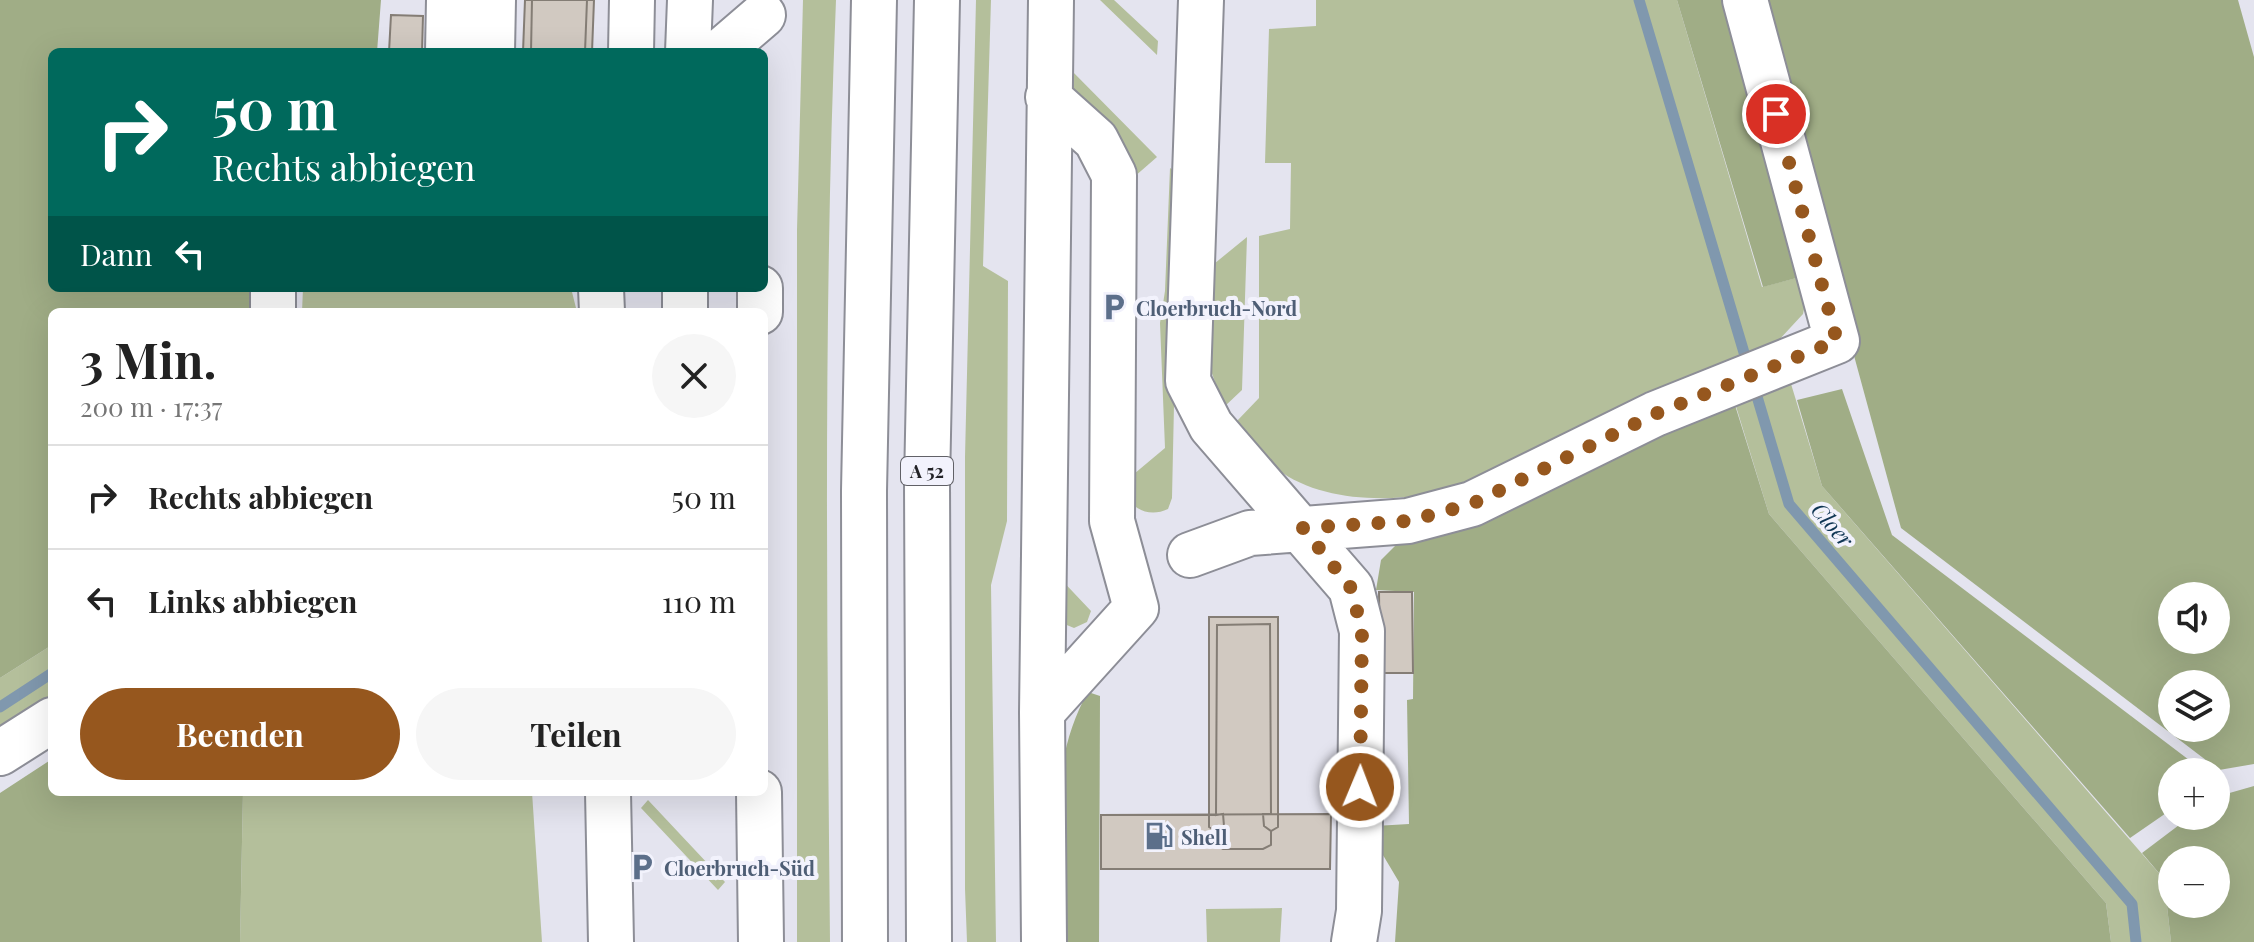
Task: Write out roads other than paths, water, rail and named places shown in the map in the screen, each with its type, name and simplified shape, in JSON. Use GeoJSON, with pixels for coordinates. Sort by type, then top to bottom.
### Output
{"type":"FeatureCollection","features":[{"type":"Feature","properties":{"kind":"main road"},"geometry":{"type":"LineString","coordinates":[[448,48],[449,0]]}},
{"type":"Feature","properties":{"kind":"main road"},"geometry":{"type":"LineString","coordinates":[[492,48],[493,0]]}},
{"type":"Feature","properties":{"kind":"main road"},"geometry":{"type":"LineString","coordinates":[[631,48],[632,0]]}},
{"type":"Feature","properties":{"kind":"main road"},"geometry":{"type":"LineString","coordinates":[[688,48],[690,0]]}},
{"type":"Feature","properties":{"kind":"main road"},"geometry":{"type":"LineString","coordinates":[[865,942],[864,491],[874,0]]}},
{"type":"Feature","properties":{"kind":"main road","name":"A 52"},"geometry":{"type":"LineString","coordinates":[[929,942],[927,483],[937,0]]}},
{"type":"Feature","properties":{"kind":"main road"},"geometry":{"type":"LineString","coordinates":[[1044,942],[1042,712],[1051,0]]}},
{"type":"Feature","properties":{"kind":"main road"},"geometry":{"type":"LineString","coordinates":[[1201,0],[1188,381],[1211,426],[1303,528],[1351,588],[1362,631],[1359,911],[1354,942]]}},
{"type":"Feature","properties":{"kind":"main road"},"geometry":{"type":"LineString","coordinates":[[1190,555],[1250,533],[1408,521],[1472,504],[1655,414],[1837,341],[1745,0]]}},
{"type":"Feature","properties":{"kind":"main road"},"geometry":{"type":"LineString","coordinates":[[726,48],[763,22]]}},
{"type":"Feature","properties":{"kind":"main road"},"geometry":{"type":"LineString","coordinates":[[1042,712],[1136,608],[1112,521],[1114,175],[1096,140],[1048,97]]}},
{"type":"Feature","properties":{"kind":"main road"},"geometry":{"type":"LineString","coordinates":[[0,753],[48,723]]}},
{"type":"Feature","properties":{"kind":"main road"},"geometry":{"type":"LineString","coordinates":[[608,796],[611,942]]}},
{"type":"Feature","properties":{"kind":"main road"},"geometry":{"type":"LineString","coordinates":[[759,796],[761,942]]}},
{"type":"Feature","properties":{"kind":"waterway","name":"Cloer"},"geometry":{"type":"LineString","coordinates":[[1639,0],[1748,366]]}},
{"type":"Feature","properties":{"kind":"waterway","name":"Cloer"},"geometry":{"type":"LineString","coordinates":[[1753,383],[1789,504],[2132,904],[2136,942]]}},
{"type":"Feature","properties":{"kind":"waterway"},"geometry":{"type":"LineString","coordinates":[[0,707],[48,676]]}},
{"type":"Feature","properties":{"kind":"place","name":"Cloerbruch-Nord"},"geometry":{"type":"Point","coordinates":[1114,307]}},
{"type":"Feature","properties":{"kind":"place","name":"Shell"},"geometry":{"type":"Point","coordinates":[1159,836]}},
{"type":"Feature","properties":{"kind":"place","name":"Cloerbruch-Süd"},"geometry":{"type":"Point","coordinates":[642,867]}}]}
